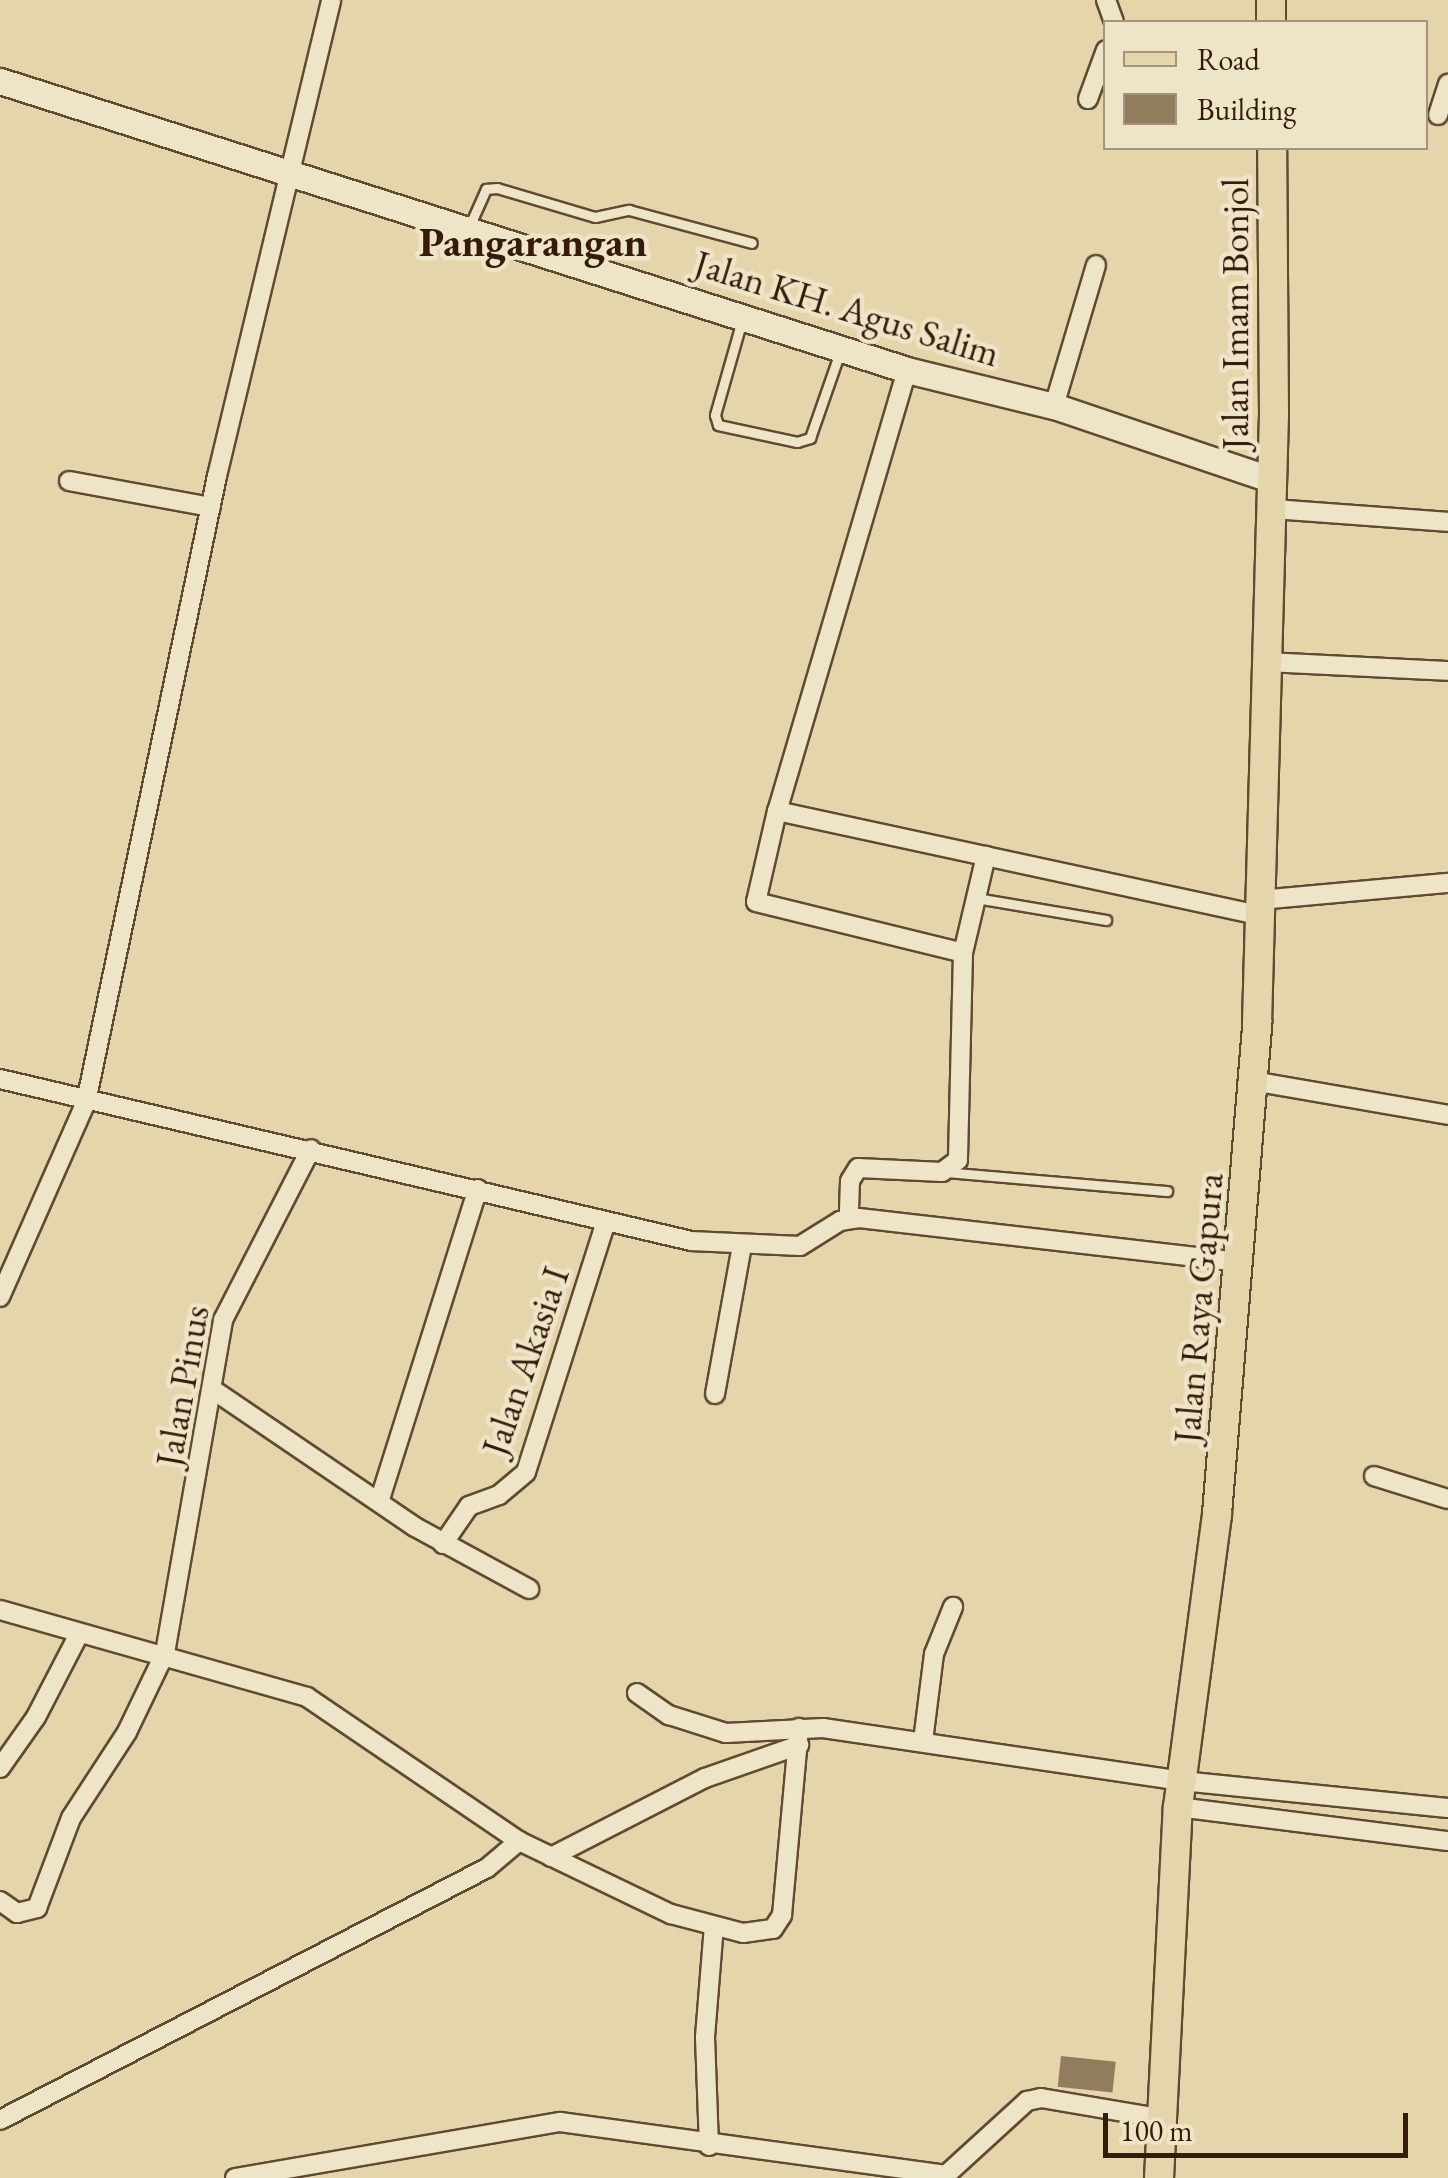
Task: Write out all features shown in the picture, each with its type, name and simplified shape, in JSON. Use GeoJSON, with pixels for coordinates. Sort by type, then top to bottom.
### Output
{"type":"FeatureCollection","features":[{"type":"Feature","properties":{"kind":"main road","name":"Jalan KH. Agus Salim"},"geometry":{"type":"LineString","coordinates":[[0,81],[906,370],[1054,406],[1272,480]]}},
{"type":"Feature","properties":{"kind":"main road","name":"Jalan Imam Bonjol"},"geometry":{"type":"LineString","coordinates":[[1272,150],[1272,480]]}},
{"type":"Feature","properties":{"kind":"main road","name":"Jalan Raya Gapura"},"geometry":{"type":"LineString","coordinates":[[1158,2178],[1180,1794],[1242,1262],[1259,907],[1272,480]]}},
{"type":"Feature","properties":{"kind":"street"},"geometry":{"type":"LineString","coordinates":[[0,1298],[86,1102],[211,507],[330,0]]}},
{"type":"Feature","properties":{"kind":"street"},"geometry":{"type":"LineString","coordinates":[[1088,99],[1103,58]]}},
{"type":"Feature","properties":{"kind":"street"},"geometry":{"type":"LineString","coordinates":[[1438,115],[1448,84]]}},
{"type":"Feature","properties":{"kind":"street"},"geometry":{"type":"LineString","coordinates":[[1054,406],[1096,265]]}},
{"type":"Feature","properties":{"kind":"street"},"geometry":{"type":"LineString","coordinates":[[906,370],[777,811],[756,902],[963,954]]}},
{"type":"Feature","properties":{"kind":"street"},"geometry":{"type":"LineString","coordinates":[[69,481],[211,507]]}},
{"type":"Feature","properties":{"kind":"street"},"geometry":{"type":"LineString","coordinates":[[1272,509],[1448,522]]}},
{"type":"Feature","properties":{"kind":"street"},"geometry":{"type":"LineString","coordinates":[[1265,662],[1448,671]]}},
{"type":"Feature","properties":{"kind":"street"},"geometry":{"type":"LineString","coordinates":[[777,811],[986,856],[1259,907],[1448,883]]}},
{"type":"Feature","properties":{"kind":"street"},"geometry":{"type":"LineString","coordinates":[[849,1219],[850,1181],[858,1168],[942,1172],[958,1160],[963,954],[986,856]]}},
{"type":"Feature","properties":{"kind":"street"},"geometry":{"type":"LineString","coordinates":[[0,1078],[86,1102],[311,1149],[691,1242],[800,1246],[849,1219],[1242,1262]]}},
{"type":"Feature","properties":{"kind":"street"},"geometry":{"type":"LineString","coordinates":[[1252,1081],[1448,1115]]}},
{"type":"Feature","properties":{"kind":"street","name":"Jalan Pinus"},"geometry":{"type":"LineString","coordinates":[[0,1900],[17,1913],[37,1908],[71,1818],[127,1732],[165,1653],[230,1296],[311,1149]]}},
{"type":"Feature","properties":{"kind":"street"},"geometry":{"type":"LineString","coordinates":[[380,1499],[478,1189]]}},
{"type":"Feature","properties":{"kind":"street","name":"Jalan Akasia I"},"geometry":{"type":"LineString","coordinates":[[443,1544],[469,1506],[499,1495],[526,1472],[606,1222]]}},
{"type":"Feature","properties":{"kind":"street"},"geometry":{"type":"LineString","coordinates":[[715,1394],[742,1245]]}},
{"type":"Feature","properties":{"kind":"street"},"geometry":{"type":"LineString","coordinates":[[212,1390],[443,1544],[530,1589]]}},
{"type":"Feature","properties":{"kind":"street"},"geometry":{"type":"LineString","coordinates":[[1374,1476],[1448,1498]]}},
{"type":"Feature","properties":{"kind":"street"},"geometry":{"type":"LineString","coordinates":[[923,1741],[934,1654],[953,1607]]}},
{"type":"Feature","properties":{"kind":"street"},"geometry":{"type":"LineString","coordinates":[[0,1610],[78,1636],[165,1653],[307,1697],[524,1844],[672,1914],[758,1934],[782,1915],[799,1736]]}},
{"type":"Feature","properties":{"kind":"street"},"geometry":{"type":"LineString","coordinates":[[0,1768],[36,1717],[78,1636]]}},
{"type":"Feature","properties":{"kind":"street"},"geometry":{"type":"LineString","coordinates":[[638,1693],[710,1730],[923,1741],[1180,1794],[1448,1841]]}},
{"type":"Feature","properties":{"kind":"street"},"geometry":{"type":"LineString","coordinates":[[549,1856],[799,1736]]}},
{"type":"Feature","properties":{"kind":"street"},"geometry":{"type":"LineString","coordinates":[[1180,1794],[1448,1808]]}},
{"type":"Feature","properties":{"kind":"street"},"geometry":{"type":"LineString","coordinates":[[0,2120],[488,1868],[524,1844]]}},
{"type":"Feature","properties":{"kind":"street"},"geometry":{"type":"LineString","coordinates":[[709,2146],[705,2037],[714,1926]]}},
{"type":"Feature","properties":{"kind":"street"},"geometry":{"type":"LineString","coordinates":[[235,2178],[560,2122],[847,2170],[946,2176],[1015,2110],[1040,2098],[1159,2129]]}},
{"type":"Feature","properties":{"kind":"lane"},"geometry":{"type":"LineString","coordinates":[[468,229],[486,189],[497,188],[595,217],[628,210],[752,243]]}},
{"type":"Feature","properties":{"kind":"lane"},"geometry":{"type":"LineString","coordinates":[[743,318],[715,415],[718,426],[797,442],[810,438],[841,349]]}},
{"type":"Feature","properties":{"kind":"lane"},"geometry":{"type":"LineString","coordinates":[[976,898],[1106,920]]}},
{"type":"Feature","properties":{"kind":"lane"},"geometry":{"type":"LineString","coordinates":[[942,1172],[1167,1191]]}},
{"type":"Feature","properties":{"kind":"building"},"geometry":{"type":"Polygon","coordinates":[[[1061,2056],[1116,2062],[1112,2093],[1058,2087],[1061,2056]]]}},
{"type":"Feature","properties":{"kind":"district","name":"Pangarangan"},"geometry":{"type":"Point","coordinates":[533,242]}}]}
